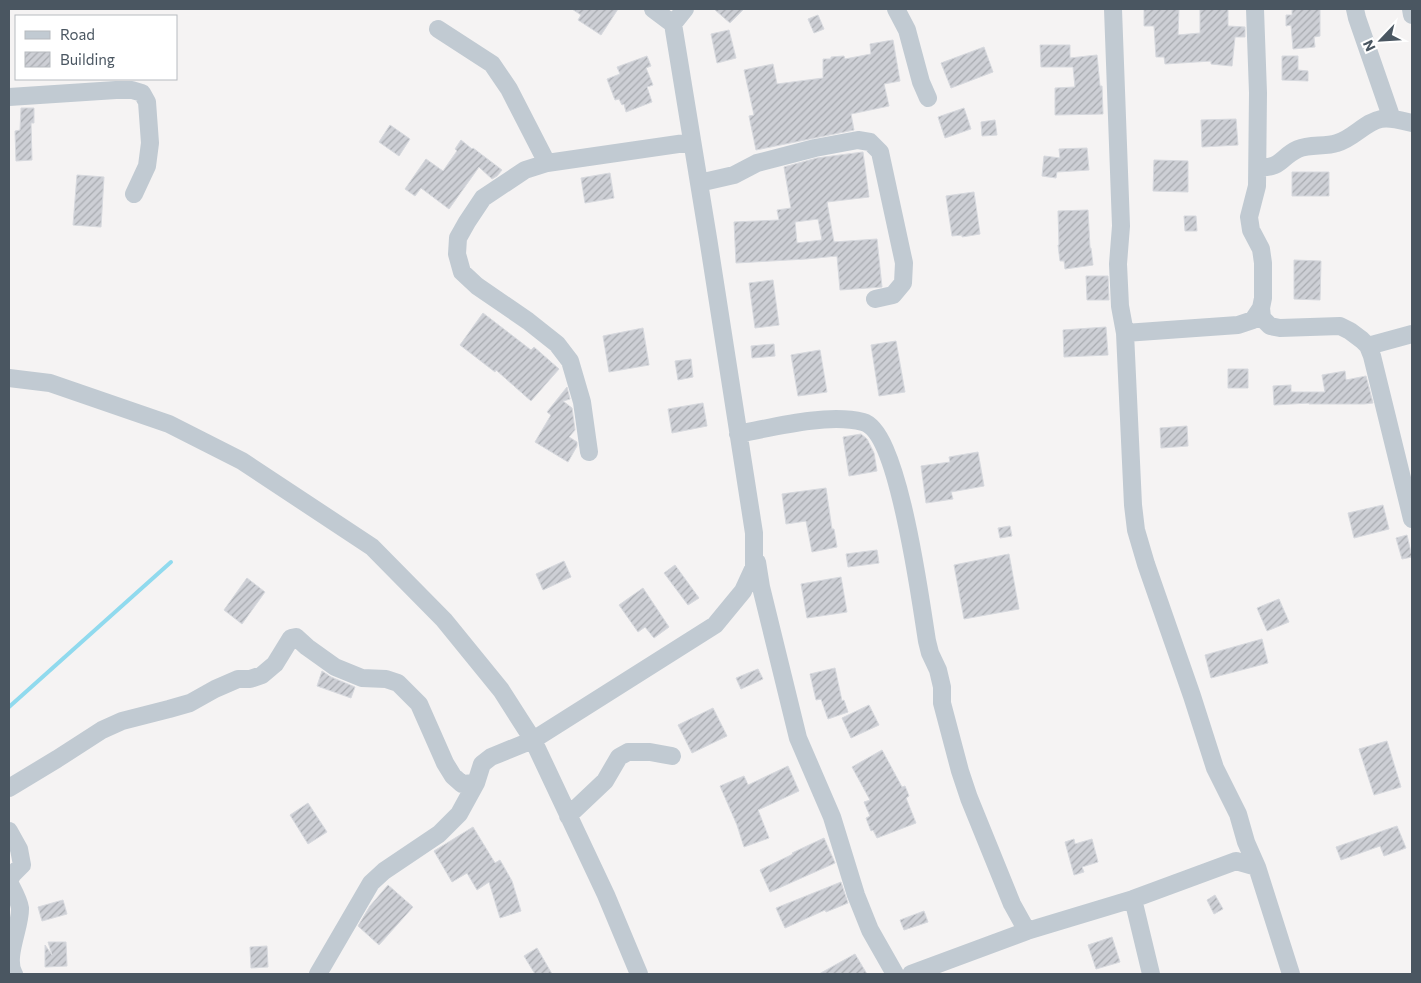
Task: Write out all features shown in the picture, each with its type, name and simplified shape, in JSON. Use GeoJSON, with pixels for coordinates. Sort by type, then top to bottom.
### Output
{"type":"FeatureCollection","features":[{"type":"Feature","properties":{"kind":"street"},"geometry":{"type":"LineString","coordinates":[[653,9],[673,24],[761,587],[798,738],[832,817],[856,895],[870,930],[895,974]]}},
{"type":"Feature","properties":{"kind":"street"},"geometry":{"type":"LineString","coordinates":[[673,24],[685,9]]}},
{"type":"Feature","properties":{"kind":"street"},"geometry":{"type":"LineString","coordinates":[[896,9],[907,30],[921,82],[928,98]]}},
{"type":"Feature","properties":{"kind":"street"},"geometry":{"type":"LineString","coordinates":[[1113,9],[1121,226],[1118,264],[1120,306],[1125,333],[1133,505],[1136,530],[1215,768],[1238,814],[1291,974]]}},
{"type":"Feature","properties":{"kind":"street"},"geometry":{"type":"LineString","coordinates":[[1255,9],[1258,167],[1257,186],[1250,217],[1251,230],[1261,249],[1263,263],[1262,318],[1270,326],[1280,328],[1340,326],[1356,335],[1368,346],[1412,519]]}},
{"type":"Feature","properties":{"kind":"street"},"geometry":{"type":"LineString","coordinates":[[1355,9],[1392,119]]}},
{"type":"Feature","properties":{"kind":"street"},"geometry":{"type":"LineString","coordinates":[[1411,9],[1412,15]]}},
{"type":"Feature","properties":{"kind":"street"},"geometry":{"type":"LineString","coordinates":[[438,29],[492,64],[509,89],[547,163]]}},
{"type":"Feature","properties":{"kind":"street"},"geometry":{"type":"LineString","coordinates":[[9,97],[116,90],[132,90],[142,93],[148,102],[150,142],[147,166],[134,194]]}},
{"type":"Feature","properties":{"kind":"street"},"geometry":{"type":"LineString","coordinates":[[1258,167],[1267,168],[1274,166],[1292,152],[1301,148],[1338,143],[1367,125],[1381,119],[1412,123]]}},
{"type":"Feature","properties":{"kind":"street"},"geometry":{"type":"LineString","coordinates":[[699,183],[734,175],[757,163],[815,148],[858,140],[870,142],[880,152],[904,263],[903,283],[893,295],[874,299]]}},
{"type":"Feature","properties":{"kind":"street"},"geometry":{"type":"LineString","coordinates":[[589,452],[582,402],[570,361],[557,344],[528,320],[477,286],[462,272],[457,254],[458,238],[482,198],[525,170],[547,163],[692,142]]}},
{"type":"Feature","properties":{"kind":"street"},"geometry":{"type":"LineString","coordinates":[[1125,333],[1238,326],[1254,320],[1261,308]]}},
{"type":"Feature","properties":{"kind":"street"},"geometry":{"type":"LineString","coordinates":[[1368,346],[1412,334]]}},
{"type":"Feature","properties":{"kind":"street"},"geometry":{"type":"LineString","coordinates":[[9,378],[50,383],[169,424],[242,461],[372,547],[444,620],[501,690],[533,740],[606,895],[639,974]]}},
{"type":"Feature","properties":{"kind":"street"},"geometry":{"type":"LineString","coordinates":[[738,434],[802,422],[837,420],[865,422],[882,441],[902,504],[927,641],[938,670],[942,686],[942,702],[960,771],[1012,904],[1027,931]]}},
{"type":"Feature","properties":{"kind":"street"},"geometry":{"type":"LineString","coordinates":[[318,974],[371,883],[384,871],[439,834],[460,814],[476,784],[482,764],[491,757],[533,740],[714,624],[743,591],[754,568],[754,533]]}},
{"type":"Feature","properties":{"kind":"street"},"geometry":{"type":"LineString","coordinates":[[9,788],[102,730],[122,721],[190,703],[238,679],[250,679],[262,675],[275,664],[293,637],[296,637],[335,667],[362,678],[386,679],[398,683],[419,704],[453,776],[462,784],[476,784]]}},
{"type":"Feature","properties":{"kind":"street"},"geometry":{"type":"LineString","coordinates":[[568,816],[605,781],[619,757],[628,752],[650,752],[672,756]]}},
{"type":"Feature","properties":{"kind":"street"},"geometry":{"type":"LineString","coordinates":[[9,831],[20,849],[22,865],[12,875],[9,882],[20,908],[12,936],[12,973]]}},
{"type":"Feature","properties":{"kind":"street"},"geometry":{"type":"LineString","coordinates":[[1236,861],[1246,842]]}},
{"type":"Feature","properties":{"kind":"street"},"geometry":{"type":"LineString","coordinates":[[911,974],[1027,931],[1133,899],[1236,861],[1257,867]]}},
{"type":"Feature","properties":{"kind":"street"},"geometry":{"type":"LineString","coordinates":[[1133,899],[1151,974]]}},
{"type":"Feature","properties":{"kind":"building"},"geometry":{"type":"Polygon","coordinates":[[[572,9],[618,9],[601,35],[578,20],[581,15],[572,9]]]}},
{"type":"Feature","properties":{"kind":"building"},"geometry":{"type":"Polygon","coordinates":[[[714,9],[744,9],[730,23],[714,9]]]}},
{"type":"Feature","properties":{"kind":"building"},"geometry":{"type":"Polygon","coordinates":[[[1144,9],[1179,9],[1178,35],[1200,33],[1200,9],[1228,9],[1228,26],[1245,27],[1245,37],[1235,37],[1232,66],[1211,64],[1211,61],[1165,64],[1164,57],[1156,57],[1154,26],[1144,26],[1144,9]]]}},
{"type":"Feature","properties":{"kind":"building"},"geometry":{"type":"Polygon","coordinates":[[[1292,9],[1320,9],[1320,36],[1314,37],[1315,47],[1293,49],[1291,25],[1286,26],[1286,15],[1292,15],[1292,9]]]}},
{"type":"Feature","properties":{"kind":"building"},"geometry":{"type":"Polygon","coordinates":[[[818,15],[824,29],[814,33],[808,19],[818,15]]]}},
{"type":"Feature","properties":{"kind":"building"},"geometry":{"type":"Polygon","coordinates":[[[729,30],[736,58],[717,63],[711,34],[729,30]]]}},
{"type":"Feature","properties":{"kind":"building"},"geometry":{"type":"Polygon","coordinates":[[[893,40],[900,81],[884,84],[889,106],[851,114],[854,130],[756,150],[749,116],[754,115],[744,70],[773,64],[777,84],[823,78],[823,59],[844,56],[845,59],[871,54],[870,44],[893,40]]]}},
{"type":"Feature","properties":{"kind":"building"},"geometry":{"type":"Polygon","coordinates":[[[1040,45],[1070,45],[1070,58],[1097,55],[1100,86],[1102,86],[1103,114],[1055,115],[1055,88],[1075,87],[1073,67],[1041,67],[1040,45]]]}},
{"type":"Feature","properties":{"kind":"building"},"geometry":{"type":"Polygon","coordinates":[[[984,47],[993,72],[951,88],[941,63],[984,47]]]}},
{"type":"Feature","properties":{"kind":"building"},"geometry":{"type":"Polygon","coordinates":[[[647,56],[651,66],[646,68],[653,85],[647,87],[652,102],[626,112],[624,104],[622,105],[619,99],[615,100],[607,79],[620,74],[617,67],[647,56]]]}},
{"type":"Feature","properties":{"kind":"building"},"geometry":{"type":"Polygon","coordinates":[[[1282,56],[1298,56],[1298,70],[1308,71],[1308,81],[1282,80],[1282,56]]]}},
{"type":"Feature","properties":{"kind":"building"},"geometry":{"type":"Polygon","coordinates":[[[21,108],[34,108],[34,123],[31,123],[32,160],[16,161],[15,131],[20,130],[21,108]]]}},
{"type":"Feature","properties":{"kind":"building"},"geometry":{"type":"Polygon","coordinates":[[[964,108],[971,129],[945,138],[938,117],[964,108]]]}},
{"type":"Feature","properties":{"kind":"building"},"geometry":{"type":"Polygon","coordinates":[[[1236,119],[1238,145],[1202,147],[1201,120],[1236,119]]]}},
{"type":"Feature","properties":{"kind":"building"},"geometry":{"type":"Polygon","coordinates":[[[995,120],[997,135],[982,136],[981,122],[995,120]]]}},
{"type":"Feature","properties":{"kind":"building"},"geometry":{"type":"Polygon","coordinates":[[[390,125],[410,139],[399,156],[379,142],[390,125]]]}},
{"type":"Feature","properties":{"kind":"building"},"geometry":{"type":"Polygon","coordinates":[[[461,140],[502,170],[497,176],[492,179],[479,167],[449,209],[421,188],[415,196],[405,189],[426,159],[443,171],[457,151],[455,149],[461,140]]]}},
{"type":"Feature","properties":{"kind":"building"},"geometry":{"type":"Polygon","coordinates":[[[1087,148],[1089,170],[1057,172],[1056,178],[1042,176],[1044,156],[1060,158],[1059,149],[1087,148]]]}},
{"type":"Feature","properties":{"kind":"building"},"geometry":{"type":"Polygon","coordinates":[[[863,152],[869,197],[827,202],[834,242],[877,239],[882,287],[840,290],[837,256],[736,263],[734,222],[779,220],[777,210],[791,208],[784,167],[817,158],[863,152]],[[818,219],[795,222],[797,243],[822,240],[818,219]]]}},
{"type":"Feature","properties":{"kind":"building"},"geometry":{"type":"Polygon","coordinates":[[[1154,160],[1188,161],[1188,192],[1153,191],[1154,160]]]}},
{"type":"Feature","properties":{"kind":"building"},"geometry":{"type":"Polygon","coordinates":[[[1292,172],[1329,172],[1329,196],[1292,196],[1292,172]]]}},
{"type":"Feature","properties":{"kind":"building"},"geometry":{"type":"Polygon","coordinates":[[[610,173],[614,198],[585,203],[581,178],[610,173]]]}},
{"type":"Feature","properties":{"kind":"building"},"geometry":{"type":"Polygon","coordinates":[[[77,175],[104,177],[101,227],[73,225],[77,175]]]}},
{"type":"Feature","properties":{"kind":"building"},"geometry":{"type":"Polygon","coordinates":[[[974,192],[980,234],[962,237],[962,235],[952,236],[946,196],[974,192]]]}},
{"type":"Feature","properties":{"kind":"building"},"geometry":{"type":"Polygon","coordinates":[[[1088,210],[1093,265],[1065,269],[1064,261],[1060,261],[1058,245],[1058,211],[1088,210]]]}},
{"type":"Feature","properties":{"kind":"building"},"geometry":{"type":"Polygon","coordinates":[[[1184,216],[1196,216],[1197,231],[1185,231],[1184,216]]]}},
{"type":"Feature","properties":{"kind":"building"},"geometry":{"type":"Polygon","coordinates":[[[1294,260],[1321,261],[1320,300],[1294,299],[1294,260]]]}},
{"type":"Feature","properties":{"kind":"building"},"geometry":{"type":"Polygon","coordinates":[[[1086,276],[1108,276],[1109,300],[1087,300],[1086,276]]]}},
{"type":"Feature","properties":{"kind":"building"},"geometry":{"type":"Polygon","coordinates":[[[773,280],[779,325],[755,328],[749,283],[773,280]]]}},
{"type":"Feature","properties":{"kind":"building"},"geometry":{"type":"Polygon","coordinates":[[[483,313],[531,350],[534,347],[559,369],[531,401],[496,370],[495,372],[460,345],[483,313]]]}},
{"type":"Feature","properties":{"kind":"building"},"geometry":{"type":"Polygon","coordinates":[[[1106,327],[1108,355],[1064,357],[1063,330],[1106,327]]]}},
{"type":"Feature","properties":{"kind":"building"},"geometry":{"type":"Polygon","coordinates":[[[643,328],[649,365],[609,372],[603,336],[643,328]]]}},
{"type":"Feature","properties":{"kind":"building"},"geometry":{"type":"Polygon","coordinates":[[[896,341],[905,392],[879,396],[871,345],[896,341]]]}},
{"type":"Feature","properties":{"kind":"building"},"geometry":{"type":"Polygon","coordinates":[[[774,344],[775,356],[752,358],[751,346],[774,344]]]}},
{"type":"Feature","properties":{"kind":"building"},"geometry":{"type":"Polygon","coordinates":[[[820,350],[827,392],[798,396],[791,355],[820,350]]]}},
{"type":"Feature","properties":{"kind":"building"},"geometry":{"type":"Polygon","coordinates":[[[691,359],[693,377],[678,380],[675,361],[691,359]]]}},
{"type":"Feature","properties":{"kind":"building"},"geometry":{"type":"Polygon","coordinates":[[[1228,369],[1248,369],[1248,388],[1228,388],[1228,369]]]}},
{"type":"Feature","properties":{"kind":"building"},"geometry":{"type":"Polygon","coordinates":[[[1345,371],[1346,380],[1366,376],[1373,403],[1274,405],[1273,386],[1291,385],[1291,392],[1325,392],[1322,375],[1345,371]]]}},
{"type":"Feature","properties":{"kind":"building"},"geometry":{"type":"Polygon","coordinates":[[[567,387],[570,399],[563,401],[572,408],[575,430],[569,437],[577,442],[577,446],[568,462],[535,442],[551,415],[547,412],[567,387]]]}},
{"type":"Feature","properties":{"kind":"building"},"geometry":{"type":"Polygon","coordinates":[[[703,403],[707,426],[672,433],[668,409],[703,403]]]}},
{"type":"Feature","properties":{"kind":"building"},"geometry":{"type":"Polygon","coordinates":[[[1187,426],[1188,446],[1161,448],[1160,428],[1187,426]]]}},
{"type":"Feature","properties":{"kind":"building"},"geometry":{"type":"Polygon","coordinates":[[[861,434],[867,439],[874,453],[877,471],[849,476],[843,437],[861,434]]]}},
{"type":"Feature","properties":{"kind":"building"},"geometry":{"type":"Polygon","coordinates":[[[978,452],[984,486],[951,492],[953,499],[926,503],[921,466],[950,462],[949,457],[978,452]]]}},
{"type":"Feature","properties":{"kind":"building"},"geometry":{"type":"Polygon","coordinates":[[[826,488],[832,529],[834,529],[837,547],[812,552],[806,521],[786,524],[782,494],[826,488]]]}},
{"type":"Feature","properties":{"kind":"building"},"geometry":{"type":"Polygon","coordinates":[[[1383,505],[1389,529],[1354,538],[1348,513],[1383,505]]]}},
{"type":"Feature","properties":{"kind":"building"},"geometry":{"type":"Polygon","coordinates":[[[1010,526],[1012,536],[1000,538],[998,528],[1010,526]]]}},
{"type":"Feature","properties":{"kind":"building"},"geometry":{"type":"Polygon","coordinates":[[[1407,535],[1412,557],[1402,559],[1396,538],[1407,535]]]}},
{"type":"Feature","properties":{"kind":"building"},"geometry":{"type":"Polygon","coordinates":[[[877,550],[879,563],[848,567],[846,554],[877,550]]]}},
{"type":"Feature","properties":{"kind":"building"},"geometry":{"type":"Polygon","coordinates":[[[1009,554],[1019,609],[964,619],[954,565],[1009,554]]]}},
{"type":"Feature","properties":{"kind":"building"},"geometry":{"type":"Polygon","coordinates":[[[564,561],[571,577],[543,590],[536,574],[564,561]]]}},
{"type":"Feature","properties":{"kind":"building"},"geometry":{"type":"Polygon","coordinates":[[[675,565],[699,598],[688,605],[664,573],[675,565]]]}},
{"type":"Feature","properties":{"kind":"building"},"geometry":{"type":"Polygon","coordinates":[[[841,577],[847,612],[807,618],[801,584],[841,577]]]}},
{"type":"Feature","properties":{"kind":"building"},"geometry":{"type":"Polygon","coordinates":[[[247,578],[265,592],[242,624],[224,610],[247,578]]]}},
{"type":"Feature","properties":{"kind":"building"},"geometry":{"type":"Polygon","coordinates":[[[643,588],[669,627],[654,638],[645,627],[638,632],[619,605],[643,588]]]}},
{"type":"Feature","properties":{"kind":"building"},"geometry":{"type":"Polygon","coordinates":[[[1279,599],[1289,622],[1267,631],[1257,608],[1279,599]]]}},
{"type":"Feature","properties":{"kind":"building"},"geometry":{"type":"Polygon","coordinates":[[[1262,639],[1268,663],[1211,678],[1205,655],[1262,639]]]}},
{"type":"Feature","properties":{"kind":"building"},"geometry":{"type":"Polygon","coordinates":[[[835,668],[842,701],[844,700],[848,712],[828,719],[821,699],[816,700],[810,674],[835,668]]]}},
{"type":"Feature","properties":{"kind":"building"},"geometry":{"type":"Polygon","coordinates":[[[758,669],[763,679],[741,689],[736,678],[758,669]]]}},
{"type":"Feature","properties":{"kind":"building"},"geometry":{"type":"Polygon","coordinates":[[[322,671],[355,687],[351,698],[317,686],[322,671]]]}},
{"type":"Feature","properties":{"kind":"building"},"geometry":{"type":"Polygon","coordinates":[[[869,705],[879,725],[851,738],[842,718],[869,705]]]}},
{"type":"Feature","properties":{"kind":"building"},"geometry":{"type":"Polygon","coordinates":[[[713,708],[727,736],[692,753],[678,725],[713,708]]]}},
{"type":"Feature","properties":{"kind":"building"},"geometry":{"type":"Polygon","coordinates":[[[1387,741],[1401,787],[1374,795],[1359,749],[1387,741]]]}},
{"type":"Feature","properties":{"kind":"building"},"geometry":{"type":"Polygon","coordinates":[[[882,750],[902,787],[905,786],[909,796],[906,798],[916,823],[877,838],[873,830],[871,831],[866,818],[870,816],[864,802],[870,800],[852,767],[882,750]]]}},
{"type":"Feature","properties":{"kind":"building"},"geometry":{"type":"Polygon","coordinates":[[[788,766],[799,791],[758,810],[769,838],[744,847],[737,825],[720,786],[744,776],[748,785],[788,766]]]}},
{"type":"Feature","properties":{"kind":"building"},"geometry":{"type":"Polygon","coordinates":[[[308,803],[327,832],[308,844],[290,815],[308,803]]]}},
{"type":"Feature","properties":{"kind":"building"},"geometry":{"type":"Polygon","coordinates":[[[1397,826],[1406,848],[1384,856],[1380,846],[1341,860],[1336,847],[1397,826]]]}},
{"type":"Feature","properties":{"kind":"building"},"geometry":{"type":"Polygon","coordinates":[[[473,827],[495,863],[500,860],[512,881],[521,911],[500,918],[489,882],[477,890],[467,873],[452,882],[434,851],[473,827]]]}},
{"type":"Feature","properties":{"kind":"building"},"geometry":{"type":"Polygon","coordinates":[[[824,838],[835,863],[770,892],[760,870],[824,838]]]}},
{"type":"Feature","properties":{"kind":"building"},"geometry":{"type":"Polygon","coordinates":[[[1074,839],[1075,844],[1092,839],[1098,862],[1082,867],[1084,872],[1074,875],[1065,842],[1074,839]]]}},
{"type":"Feature","properties":{"kind":"building"},"geometry":{"type":"Polygon","coordinates":[[[841,882],[848,903],[826,912],[825,910],[785,928],[776,908],[841,882]]]}},
{"type":"Feature","properties":{"kind":"building"},"geometry":{"type":"Polygon","coordinates":[[[388,885],[413,907],[379,945],[358,926],[370,906],[388,885]]]}},
{"type":"Feature","properties":{"kind":"building"},"geometry":{"type":"Polygon","coordinates":[[[1215,895],[1223,909],[1214,914],[1207,900],[1215,895]]]}},
{"type":"Feature","properties":{"kind":"building"},"geometry":{"type":"Polygon","coordinates":[[[63,900],[67,914],[42,921],[38,907],[63,900]]]}},
{"type":"Feature","properties":{"kind":"building"},"geometry":{"type":"Polygon","coordinates":[[[924,911],[928,922],[904,930],[900,920],[924,911]]]}},
{"type":"Feature","properties":{"kind":"building"},"geometry":{"type":"Polygon","coordinates":[[[1112,937],[1120,962],[1096,969],[1088,945],[1112,937]]]}},
{"type":"Feature","properties":{"kind":"building"},"geometry":{"type":"Polygon","coordinates":[[[48,942],[66,942],[67,966],[45,967],[45,945],[52,955],[48,942]]]}},
{"type":"Feature","properties":{"kind":"building"},"geometry":{"type":"Polygon","coordinates":[[[267,946],[268,967],[251,968],[250,947],[267,946]]]}},
{"type":"Feature","properties":{"kind":"building"},"geometry":{"type":"Polygon","coordinates":[[[537,948],[552,974],[535,974],[524,956],[537,948]]]}},
{"type":"Feature","properties":{"kind":"building"},"geometry":{"type":"Polygon","coordinates":[[[855,954],[867,974],[819,974],[855,954]]]}},
{"type":"Feature","properties":{"kind":"waterway"},"geometry":{"type":"LineString","coordinates":[[9,707],[171,562]]}}]}
